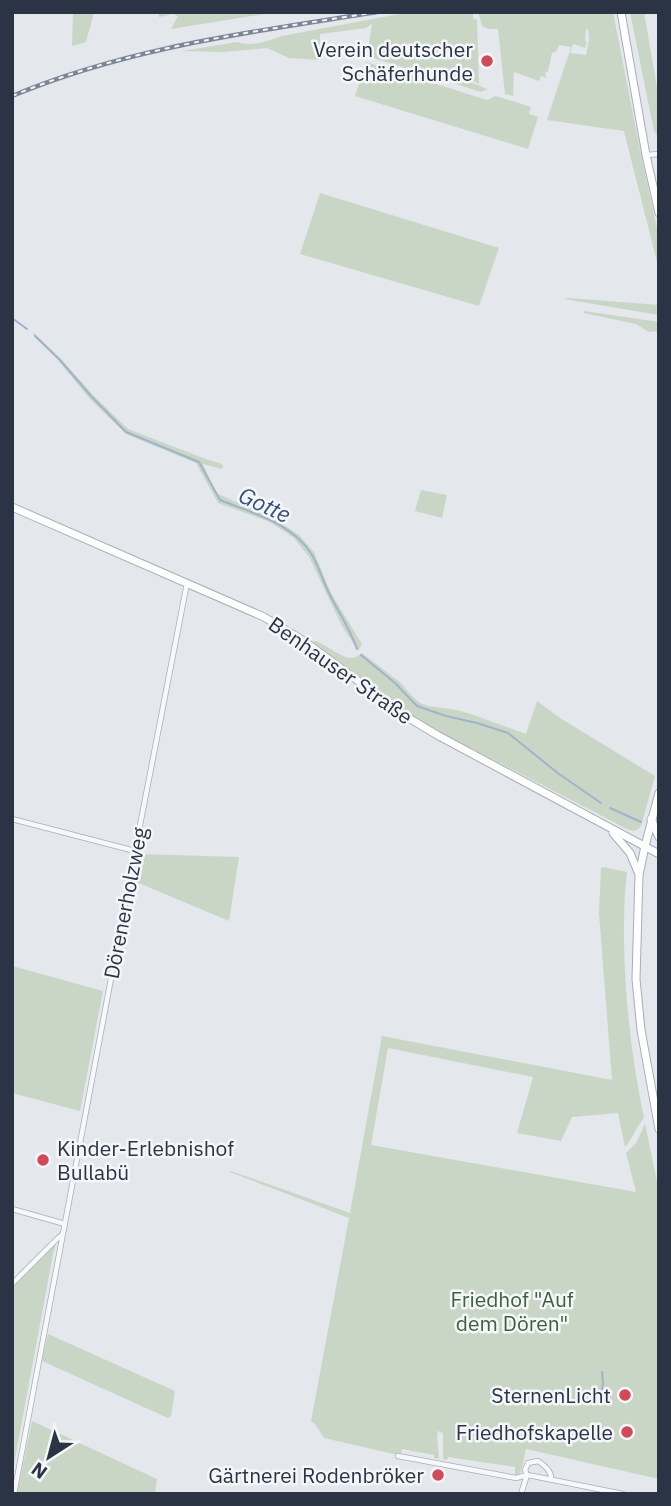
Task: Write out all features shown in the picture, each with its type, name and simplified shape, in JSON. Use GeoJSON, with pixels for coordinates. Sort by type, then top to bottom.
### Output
{"type":"FeatureCollection","features":[{"type":"Feature","properties":{"kind":"main road"},"geometry":{"type":"LineString","coordinates":[[621,12],[659,213]]}},
{"type":"Feature","properties":{"kind":"main road","name":"Benhauser Straße"},"geometry":{"type":"LineString","coordinates":[[12,508],[188,582],[281,626],[407,717],[659,853]]}},
{"type":"Feature","properties":{"kind":"main road"},"geometry":{"type":"LineString","coordinates":[[659,793],[639,875],[636,979],[641,1030],[659,1129]]}},
{"type":"Feature","properties":{"kind":"main road"},"geometry":{"type":"LineString","coordinates":[[651,819],[659,837]]}},
{"type":"Feature","properties":{"kind":"main road"},"geometry":{"type":"LineString","coordinates":[[608,827],[627,848],[639,875]]}},
{"type":"Feature","properties":{"kind":"street"},"geometry":{"type":"LineString","coordinates":[[646,155],[659,154]]}},
{"type":"Feature","properties":{"kind":"street","name":"Dörenerholzweg"},"geometry":{"type":"LineString","coordinates":[[14,1494],[188,582]]}},
{"type":"Feature","properties":{"kind":"street"},"geometry":{"type":"LineString","coordinates":[[12,819],[135,851]]}},
{"type":"Feature","properties":{"kind":"street"},"geometry":{"type":"LineString","coordinates":[[12,1209],[65,1224]]}},
{"type":"Feature","properties":{"kind":"street"},"geometry":{"type":"LineString","coordinates":[[12,1284],[62,1235]]}},
{"type":"Feature","properties":{"kind":"street"},"geometry":{"type":"LineString","coordinates":[[398,1456],[516,1478],[527,1475],[551,1479],[622,1494]]}},
{"type":"Feature","properties":{"kind":"street"},"geometry":{"type":"LineString","coordinates":[[521,1494],[528,1463],[538,1461],[545,1466],[552,1476],[551,1479]]}},
{"type":"Feature","properties":{"kind":"green space"},"geometry":{"type":"Polygon","coordinates":[[[73,12],[94,12],[86,42],[72,46],[73,12]]]}},
{"type":"Feature","properties":{"kind":"green space"},"geometry":{"type":"Polygon","coordinates":[[[277,12],[171,29],[178,16],[173,14],[159,17],[159,13],[277,12]]]}},
{"type":"Feature","properties":{"kind":"green space"},"geometry":{"type":"Polygon","coordinates":[[[410,12],[472,12],[474,20],[477,19],[479,84],[473,81],[474,74],[470,74],[470,70],[462,73],[468,81],[487,89],[481,92],[367,56],[372,24],[366,28],[320,34],[319,60],[289,58],[267,48],[223,52],[182,51],[237,42],[260,43],[282,36],[410,12]]]}},
{"type":"Feature","properties":{"kind":"green space"},"geometry":{"type":"Polygon","coordinates":[[[478,12],[613,12],[659,237],[659,270],[624,131],[547,120],[571,47],[559,45],[556,52],[552,53],[548,71],[545,73],[546,78],[541,76],[539,81],[514,72],[513,96],[505,94],[498,29],[482,26],[478,12]],[[588,29],[585,48],[573,44],[570,53],[586,55],[589,39],[588,29]]]}},
{"type":"Feature","properties":{"kind":"green space"},"geometry":{"type":"Polygon","coordinates":[[[630,12],[644,12],[659,99],[659,138],[654,131],[630,12]]]}},
{"type":"Feature","properties":{"kind":"green space"},"geometry":{"type":"Polygon","coordinates":[[[366,62],[487,100],[496,96],[531,107],[529,114],[538,117],[528,149],[355,96],[366,62]]]}},
{"type":"Feature","properties":{"kind":"green space"},"geometry":{"type":"Polygon","coordinates":[[[320,193],[499,248],[479,306],[300,254],[320,193]]]}},
{"type":"Feature","properties":{"kind":"green space"},"geometry":{"type":"Polygon","coordinates":[[[564,299],[659,305],[659,315],[564,299]]]}},
{"type":"Feature","properties":{"kind":"green space"},"geometry":{"type":"Polygon","coordinates":[[[584,311],[659,322],[659,331],[649,332],[636,324],[584,311]]]}},
{"type":"Feature","properties":{"kind":"green space"},"geometry":{"type":"Polygon","coordinates":[[[34,333],[128,429],[222,464],[222,469],[203,464],[216,493],[273,518],[299,535],[314,552],[332,595],[362,644],[358,651],[342,626],[309,557],[294,538],[270,522],[218,503],[196,463],[126,434],[89,398],[34,333]]]}},
{"type":"Feature","properties":{"kind":"green space"},"geometry":{"type":"Polygon","coordinates":[[[421,490],[447,495],[442,518],[415,511],[421,490]]]}},
{"type":"Feature","properties":{"kind":"green space"},"geometry":{"type":"Polygon","coordinates":[[[316,641],[346,657],[353,658],[362,653],[401,683],[420,703],[457,710],[526,734],[537,701],[655,776],[641,826],[635,830],[627,829],[438,731],[410,715],[313,642],[316,641]]]}},
{"type":"Feature","properties":{"kind":"green space"},"geometry":{"type":"Polygon","coordinates":[[[139,854],[239,857],[229,921],[134,881],[139,854]]]}},
{"type":"Feature","properties":{"kind":"green space","name":"Friedhof \"Auf dem Dören\""},"geometry":{"type":"Polygon","coordinates":[[[603,867],[627,872],[624,925],[626,987],[644,1118],[625,1147],[618,1113],[572,1117],[561,1141],[517,1133],[533,1077],[388,1048],[371,1145],[636,1192],[626,1153],[636,1143],[645,1124],[659,1191],[659,1479],[526,1449],[521,1472],[515,1475],[515,1467],[448,1457],[447,1460],[443,1459],[443,1433],[438,1431],[439,1459],[434,1458],[434,1455],[402,1449],[401,1455],[398,1455],[324,1438],[311,1421],[349,1218],[230,1172],[350,1213],[382,1036],[612,1080],[599,913],[603,867]]]}},
{"type":"Feature","properties":{"kind":"green space"},"geometry":{"type":"Polygon","coordinates":[[[12,966],[103,991],[80,1111],[12,1093],[12,966]]]}},
{"type":"Feature","properties":{"kind":"green space"},"geometry":{"type":"Polygon","coordinates":[[[56,1243],[53,1254],[12,1475],[12,1288],[56,1243]]]}},
{"type":"Feature","properties":{"kind":"green space"},"geometry":{"type":"Polygon","coordinates":[[[48,1334],[175,1391],[171,1416],[168,1418],[42,1361],[48,1334]]]}},
{"type":"Feature","properties":{"kind":"green space"},"geometry":{"type":"Polygon","coordinates":[[[32,1421],[157,1479],[155,1494],[17,1494],[32,1421]]]}},
{"type":"Feature","properties":{"kind":"waterway","name":"Gotte"},"geometry":{"type":"LineString","coordinates":[[12,318],[27,329]]}},
{"type":"Feature","properties":{"kind":"waterway","name":"Gotte"},"geometry":{"type":"LineString","coordinates":[[35,336],[126,432],[199,462],[220,500],[271,520],[304,544],[312,555],[357,649]]}},
{"type":"Feature","properties":{"kind":"waterway","name":"Gotte"},"geometry":{"type":"LineString","coordinates":[[361,655],[395,683],[417,706],[508,733],[601,803]]}},
{"type":"Feature","properties":{"kind":"waterway","name":"Gotte"},"geometry":{"type":"LineString","coordinates":[[610,808],[641,822]]}},
{"type":"Feature","properties":{"kind":"waterway"},"geometry":{"type":"LineString","coordinates":[[602,1372],[602,1391]]}},
{"type":"Feature","properties":{"kind":"railway"},"geometry":{"type":"LineString","coordinates":[[12,96],[56,79],[146,53],[237,34],[377,12]]}},
{"type":"Feature","properties":{"kind":"place","name":"Verein deutscher Schäferhunde"},"geometry":{"type":"Point","coordinates":[487,61]}},
{"type":"Feature","properties":{"kind":"place","name":"Kinder-Erlebnishof Bullabü"},"geometry":{"type":"Point","coordinates":[43,1160]}},
{"type":"Feature","properties":{"kind":"place","name":"SternenLicht"},"geometry":{"type":"Point","coordinates":[625,1395]}},
{"type":"Feature","properties":{"kind":"place","name":"Friedhofskapelle"},"geometry":{"type":"Point","coordinates":[627,1432]}},
{"type":"Feature","properties":{"kind":"place","name":"Gärtnerei Rodenbröker"},"geometry":{"type":"Point","coordinates":[438,1475]}}]}
